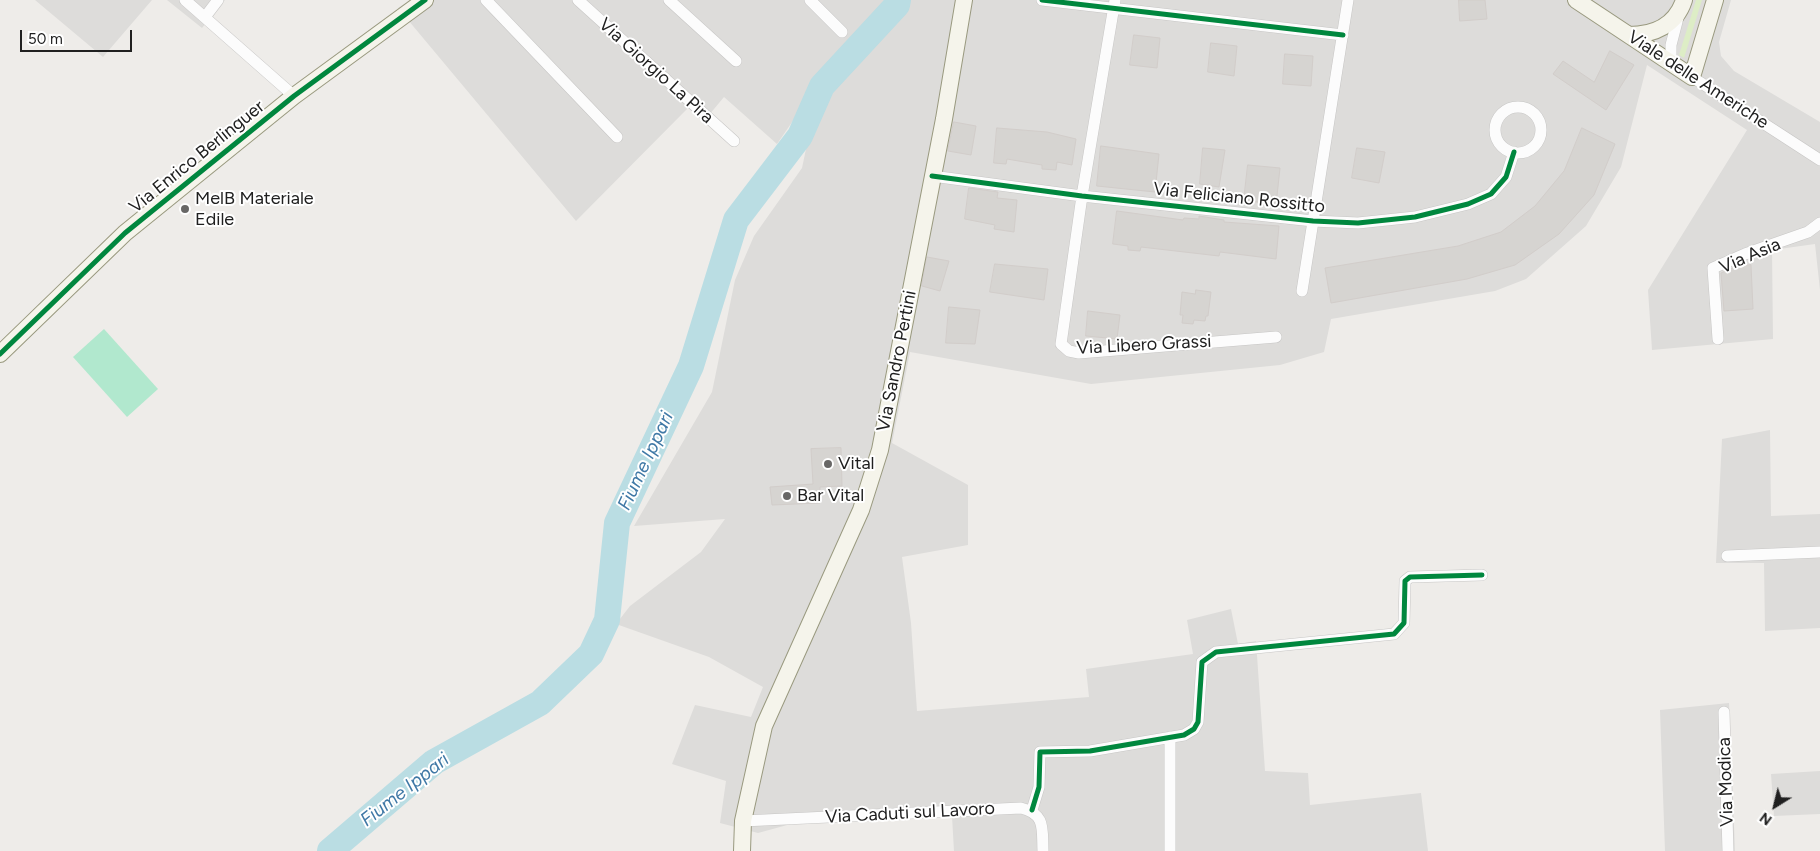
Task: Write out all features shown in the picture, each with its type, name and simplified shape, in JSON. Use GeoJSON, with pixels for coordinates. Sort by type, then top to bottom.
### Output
{"type":"FeatureCollection","features":[{"type":"Feature","properties":{"kind":"main road","name":"Via Enrico Berlinguer"},"geometry":{"type":"LineString","coordinates":[[0,354],[125,233],[294,96],[425,0]]}},
{"type":"Feature","properties":{"kind":"main road","name":"Via Sandro Pertini"},"geometry":{"type":"LineString","coordinates":[[742,851],[743,820],[764,726],[861,510],[880,450],[964,0]]}},
{"type":"Feature","properties":{"kind":"main road","name":"Viale delle Americhe"},"geometry":{"type":"LineString","coordinates":[[1576,0],[1692,77]]}},
{"type":"Feature","properties":{"kind":"main road"},"geometry":{"type":"LineString","coordinates":[[1692,77],[1715,0]]}},
{"type":"Feature","properties":{"kind":"main road"},"geometry":{"type":"LineString","coordinates":[[1629,35],[1652,32],[1663,28],[1682,6]]}},
{"type":"Feature","properties":{"kind":"street"},"geometry":{"type":"LineString","coordinates":[[185,0],[294,96]]}},
{"type":"Feature","properties":{"kind":"street"},"geometry":{"type":"LineString","coordinates":[[205,17],[218,0]]}},
{"type":"Feature","properties":{"kind":"street"},"geometry":{"type":"LineString","coordinates":[[486,0],[617,137]]}},
{"type":"Feature","properties":{"kind":"street","name":"Via Giorgio La Pira"},"geometry":{"type":"LineString","coordinates":[[578,0],[734,141]]}},
{"type":"Feature","properties":{"kind":"street"},"geometry":{"type":"LineString","coordinates":[[668,0],[736,61]]}},
{"type":"Feature","properties":{"kind":"street"},"geometry":{"type":"LineString","coordinates":[[810,0],[842,32]]}},
{"type":"Feature","properties":{"kind":"street"},"geometry":{"type":"LineString","coordinates":[[1042,0],[1114,4],[1343,35]]}},
{"type":"Feature","properties":{"kind":"street"},"geometry":{"type":"LineString","coordinates":[[1302,291],[1348,0]]}},
{"type":"Feature","properties":{"kind":"street","name":"Via Libero Grassi"},"geometry":{"type":"LineString","coordinates":[[1114,4],[1082,196],[1061,344],[1069,351],[1079,353],[1276,336]]}},
{"type":"Feature","properties":{"kind":"street"},"geometry":{"type":"LineString","coordinates":[[1671,63],[1671,45],[1682,6]]}},
{"type":"Feature","properties":{"kind":"street","name":"Viale delle Americhe"},"geometry":{"type":"LineString","coordinates":[[1692,77],[1820,160]]}},
{"type":"Feature","properties":{"kind":"street"},"geometry":{"type":"LineString","coordinates":[[1520,107],[1534,113],[1540,126],[1540,133],[1538,140],[1528,150],[1514,152],[1500,145],[1496,138],[1495,123],[1505,110],[1520,107]]}},
{"type":"Feature","properties":{"kind":"street","name":"Via Feliciano Rossitto"},"geometry":{"type":"LineString","coordinates":[[932,176],[1082,196],[1313,221],[1358,224],[1415,217],[1468,204],[1492,194],[1506,177],[1514,152]]}},
{"type":"Feature","properties":{"kind":"street","name":"Via Asia"},"geometry":{"type":"LineString","coordinates":[[1718,339],[1713,268],[1745,254],[1808,232],[1820,223]]}},
{"type":"Feature","properties":{"kind":"street"},"geometry":{"type":"LineString","coordinates":[[1726,556],[1820,552]]}},
{"type":"Feature","properties":{"kind":"street"},"geometry":{"type":"LineString","coordinates":[[1043,851],[1042,825],[1032,810],[1039,787],[1040,752],[1090,751],[1184,735],[1194,729],[1198,722],[1200,672],[1202,662],[1208,655],[1216,652],[1394,634],[1404,623],[1405,581],[1410,577],[1482,576]]}},
{"type":"Feature","properties":{"kind":"street","name":"Via Modica"},"geometry":{"type":"LineString","coordinates":[[1724,712],[1728,851]]}},
{"type":"Feature","properties":{"kind":"street"},"geometry":{"type":"LineString","coordinates":[[1170,737],[1170,851]]}},
{"type":"Feature","properties":{"kind":"street","name":"Via Caduti sul Lavoro"},"geometry":{"type":"LineString","coordinates":[[743,820],[1021,808],[1032,810]]}},
{"type":"Feature","properties":{"kind":"shaded area"},"geometry":{"type":"Polygon","coordinates":[[[35,0],[152,0],[103,57],[35,0]]]}},
{"type":"Feature","properties":{"kind":"shaded area"},"geometry":{"type":"Polygon","coordinates":[[[167,0],[225,0],[202,28],[167,0]]]}},
{"type":"Feature","properties":{"kind":"shaded area"},"geometry":{"type":"Polygon","coordinates":[[[410,0],[1731,0],[1719,42],[1721,56],[1734,71],[1820,122],[1820,290],[1815,244],[1772,250],[1773,339],[1652,350],[1648,290],[1747,130],[1647,65],[1621,167],[1586,226],[1526,279],[1495,291],[1331,319],[1324,352],[1280,365],[1091,384],[910,352],[892,443],[968,485],[968,545],[902,557],[911,623],[917,711],[1089,697],[1086,669],[1193,654],[1187,620],[1231,609],[1238,644],[1256,641],[1265,771],[1308,773],[1310,805],[1421,793],[1428,851],[954,851],[952,816],[791,824],[758,833],[720,823],[726,781],[672,764],[695,705],[751,717],[763,687],[709,657],[616,624],[630,606],[701,552],[725,519],[634,526],[712,392],[735,280],[754,236],[802,168],[813,116],[801,109],[777,144],[724,97],[704,121],[688,108],[576,221],[398,8],[410,0]]]}},
{"type":"Feature","properties":{"kind":"shaded area"},"geometry":{"type":"Polygon","coordinates":[[[1770,430],[1771,516],[1820,514],[1820,628],[1765,631],[1764,563],[1716,563],[1722,439],[1770,430]]]}},
{"type":"Feature","properties":{"kind":"shaded area"},"geometry":{"type":"Polygon","coordinates":[[[1729,703],[1735,851],[1665,851],[1660,710],[1729,703]]]}},
{"type":"Feature","properties":{"kind":"shaded area"},"geometry":{"type":"Polygon","coordinates":[[[1820,771],[1820,814],[1774,816],[1771,774],[1820,771]]]}},
{"type":"Feature","properties":{"kind":"green space"},"geometry":{"type":"Polygon","coordinates":[[[1696,0],[1702,0],[1684,58],[1679,55],[1696,0]]]}},
{"type":"Feature","properties":{"kind":"green space"},"geometry":{"type":"Polygon","coordinates":[[[104,329],[158,389],[127,417],[73,357],[104,329]]]}},
{"type":"Feature","properties":{"kind":"building"},"geometry":{"type":"Polygon","coordinates":[[[1459,0],[1485,0],[1487,19],[1460,21],[1459,0]]]}},
{"type":"Feature","properties":{"kind":"building"},"geometry":{"type":"Polygon","coordinates":[[[1134,35],[1160,38],[1157,68],[1130,65],[1134,35]]]}},
{"type":"Feature","properties":{"kind":"building"},"geometry":{"type":"Polygon","coordinates":[[[1211,43],[1237,46],[1234,76],[1208,72],[1211,43]]]}},
{"type":"Feature","properties":{"kind":"building"},"geometry":{"type":"Polygon","coordinates":[[[1610,51],[1634,65],[1606,110],[1553,74],[1563,61],[1594,82],[1610,51]]]}},
{"type":"Feature","properties":{"kind":"building"},"geometry":{"type":"Polygon","coordinates":[[[1285,54],[1313,56],[1311,86],[1283,84],[1285,54]]]}},
{"type":"Feature","properties":{"kind":"building"},"geometry":{"type":"Polygon","coordinates":[[[954,122],[976,126],[971,155],[948,151],[954,122]]]}},
{"type":"Feature","properties":{"kind":"building"},"geometry":{"type":"Polygon","coordinates":[[[997,128],[1047,132],[1076,139],[1072,165],[1057,162],[1056,170],[1042,169],[1042,165],[1007,159],[1006,164],[994,163],[997,128]]]}},
{"type":"Feature","properties":{"kind":"building"},"geometry":{"type":"Polygon","coordinates":[[[1582,128],[1615,144],[1594,195],[1559,234],[1515,265],[1467,279],[1331,303],[1325,268],[1458,246],[1501,232],[1535,206],[1564,171],[1582,128]]]}},
{"type":"Feature","properties":{"kind":"building"},"geometry":{"type":"Polygon","coordinates":[[[1101,146],[1159,154],[1155,192],[1097,186],[1101,146]]]}},
{"type":"Feature","properties":{"kind":"building"},"geometry":{"type":"Polygon","coordinates":[[[1203,148],[1225,150],[1219,187],[1200,184],[1203,148]]]}},
{"type":"Feature","properties":{"kind":"building"},"geometry":{"type":"Polygon","coordinates":[[[1357,148],[1385,152],[1379,183],[1352,178],[1357,148]]]}},
{"type":"Feature","properties":{"kind":"building"},"geometry":{"type":"Polygon","coordinates":[[[1248,165],[1280,168],[1276,205],[1244,200],[1248,165]]]}},
{"type":"Feature","properties":{"kind":"building"},"geometry":{"type":"Polygon","coordinates":[[[969,188],[998,192],[997,198],[1017,200],[1014,232],[994,229],[995,225],[965,219],[969,188]]]}},
{"type":"Feature","properties":{"kind":"building"},"geometry":{"type":"Polygon","coordinates":[[[1117,211],[1183,220],[1184,218],[1199,219],[1199,216],[1224,220],[1224,222],[1279,226],[1276,259],[1220,252],[1219,256],[1141,247],[1140,251],[1128,250],[1128,246],[1113,244],[1117,211]]]}},
{"type":"Feature","properties":{"kind":"building"},"geometry":{"type":"Polygon","coordinates":[[[927,257],[949,261],[940,291],[922,286],[927,257]]]}},
{"type":"Feature","properties":{"kind":"building"},"geometry":{"type":"Polygon","coordinates":[[[995,264],[1048,269],[1044,300],[990,292],[995,264]]]}},
{"type":"Feature","properties":{"kind":"building"},"geometry":{"type":"Polygon","coordinates":[[[1751,265],[1753,309],[1724,311],[1721,273],[1735,267],[1751,265]]]}},
{"type":"Feature","properties":{"kind":"building"},"geometry":{"type":"Polygon","coordinates":[[[1196,290],[1211,292],[1208,316],[1206,316],[1205,321],[1194,320],[1193,324],[1182,323],[1183,315],[1180,315],[1182,292],[1195,294],[1196,290]]]}},
{"type":"Feature","properties":{"kind":"building"},"geometry":{"type":"Polygon","coordinates":[[[949,307],[980,310],[975,344],[946,343],[949,307]]]}},
{"type":"Feature","properties":{"kind":"building"},"geometry":{"type":"Polygon","coordinates":[[[1088,311],[1120,315],[1117,339],[1086,336],[1088,311]]]}},
{"type":"Feature","properties":{"kind":"building"},"geometry":{"type":"Polygon","coordinates":[[[841,448],[842,486],[820,487],[820,503],[772,505],[770,487],[813,484],[811,449],[841,448]]]}},
{"type":"Feature","properties":{"kind":"waterway","name":"Fiume Ippari"},"geometry":{"type":"LineString","coordinates":[[330,851],[434,762],[540,703],[591,654],[607,620],[617,523],[691,366],[736,220],[800,136],[822,86],[897,5],[898,0]]}},
{"type":"Feature","properties":{"kind":"cycle path"},"geometry":{"type":"LineString","coordinates":[[0,354],[125,233],[294,96],[425,0]]}},
{"type":"Feature","properties":{"kind":"cycle path"},"geometry":{"type":"LineString","coordinates":[[1042,0],[1343,35]]}},
{"type":"Feature","properties":{"kind":"cycle path"},"geometry":{"type":"LineString","coordinates":[[932,176],[1082,196],[1313,221],[1358,223],[1415,217],[1468,204],[1491,194],[1506,177],[1514,152]]}},
{"type":"Feature","properties":{"kind":"cycle path"},"geometry":{"type":"LineString","coordinates":[[1032,810],[1039,787],[1040,752],[1090,751],[1184,735],[1194,729],[1198,722],[1202,662],[1216,652],[1394,634],[1404,623],[1405,581],[1410,577],[1482,575]]}},
{"type":"Feature","properties":{"kind":"place","name":"MelB Materiale Edile"},"geometry":{"type":"Point","coordinates":[185,209]}},
{"type":"Feature","properties":{"kind":"place","name":"Vital"},"geometry":{"type":"Point","coordinates":[828,464]}},
{"type":"Feature","properties":{"kind":"place","name":"Bar Vital"},"geometry":{"type":"Point","coordinates":[787,496]}}]}
